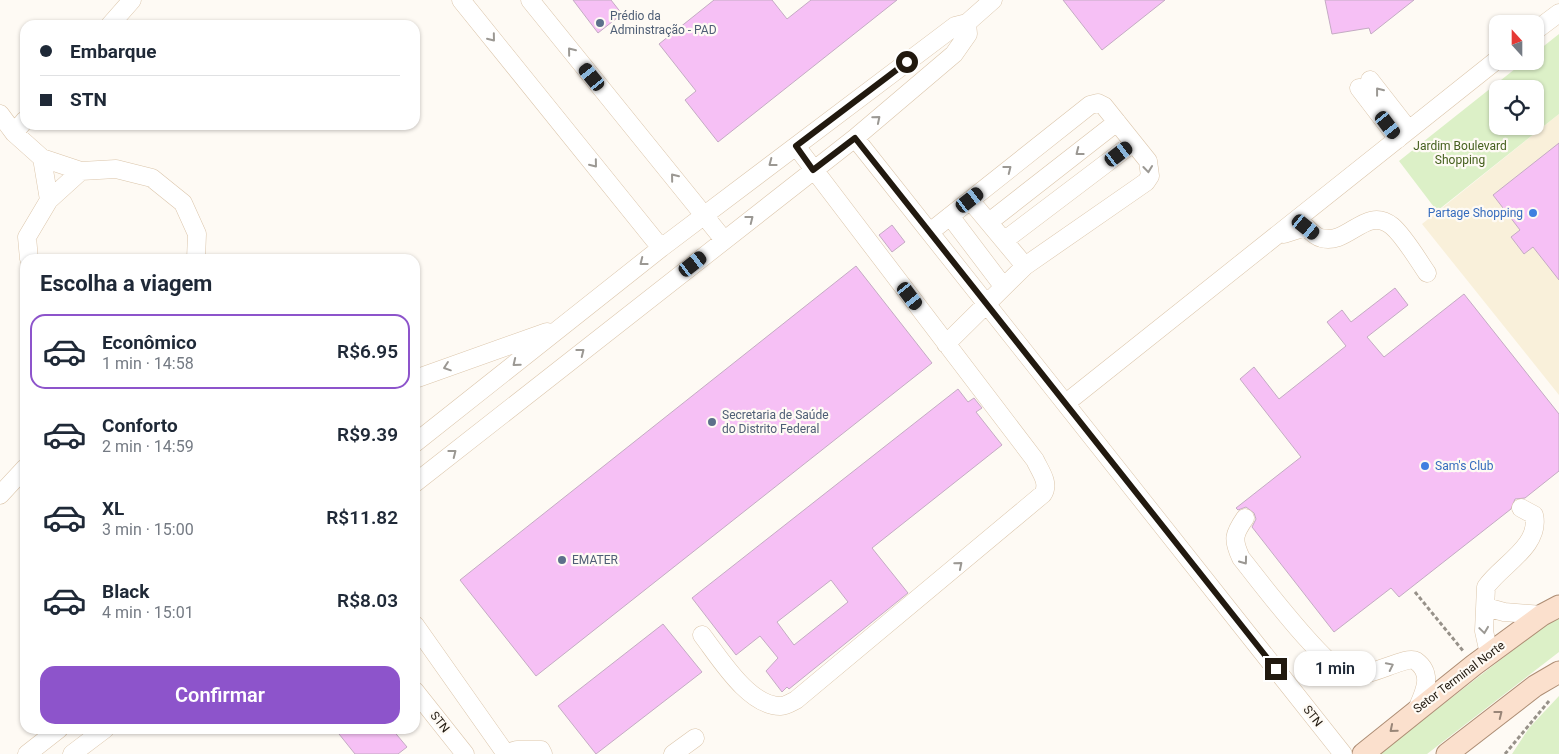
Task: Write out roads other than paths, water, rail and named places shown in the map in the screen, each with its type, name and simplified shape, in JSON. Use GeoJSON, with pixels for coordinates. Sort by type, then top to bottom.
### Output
{"type":"FeatureCollection","features":[{"type":"Feature","properties":{"kind":"main road","name":"Setor Terminal Norte"},"geometry":{"type":"LineString","coordinates":[[1363,754],[1417,709],[1550,610]]}},
{"type":"Feature","properties":{"kind":"main road"},"geometry":{"type":"LineString","coordinates":[[1447,754],[1468,746],[1535,686],[1559,672]]}},
{"type":"Feature","properties":{"kind":"street"},"geometry":{"type":"LineString","coordinates":[[114,20],[132,0]]}},
{"type":"Feature","properties":{"kind":"street"},"geometry":{"type":"LineString","coordinates":[[462,0],[661,248]]}},
{"type":"Feature","properties":{"kind":"street"},"geometry":{"type":"LineString","coordinates":[[530,0],[724,240]]}},
{"type":"Feature","properties":{"kind":"street"},"geometry":{"type":"LineString","coordinates":[[420,440],[661,248],[955,26],[962,22],[967,23],[993,0]]}},
{"type":"Feature","properties":{"kind":"street"},"geometry":{"type":"LineString","coordinates":[[1544,24],[1559,13]]}},
{"type":"Feature","properties":{"kind":"street"},"geometry":{"type":"LineString","coordinates":[[420,479],[855,138],[954,54],[968,34],[967,23]]}},
{"type":"Feature","properties":{"kind":"street"},"geometry":{"type":"LineString","coordinates":[[1066,403],[1489,66]]}},
{"type":"Feature","properties":{"kind":"street"},"geometry":{"type":"LineString","coordinates":[[1364,84],[1403,135]]}},
{"type":"Feature","properties":{"kind":"street"},"geometry":{"type":"LineString","coordinates":[[930,232],[1090,105],[1098,103],[1104,106],[1148,161],[1150,176],[1146,182],[1025,266],[946,344]]}},
{"type":"Feature","properties":{"kind":"street"},"geometry":{"type":"LineString","coordinates":[[0,114],[19,126]]}},
{"type":"Feature","properties":{"kind":"street"},"geometry":{"type":"LineString","coordinates":[[989,222],[1117,122]]}},
{"type":"Feature","properties":{"kind":"street"},"geometry":{"type":"LineString","coordinates":[[22,130],[42,158],[49,200]]}},
{"type":"Feature","properties":{"kind":"street","name":"STN"},"geometry":{"type":"LineString","coordinates":[[855,138],[1343,754]]}},
{"type":"Feature","properties":{"kind":"street"},"geometry":{"type":"LineString","coordinates":[[1005,240],[1133,143]]}},
{"type":"Feature","properties":{"kind":"street"},"geometry":{"type":"LineString","coordinates":[[702,635],[742,687],[766,703],[782,706],[796,700],[1043,494],[1046,483],[1035,460],[796,146]]}},
{"type":"Feature","properties":{"kind":"street"},"geometry":{"type":"LineString","coordinates":[[42,158],[81,171],[116,169],[152,178],[183,204],[197,234],[196,254]]}},
{"type":"Feature","properties":{"kind":"street"},"geometry":{"type":"LineString","coordinates":[[29,254],[27,237],[49,200],[81,171]]}},
{"type":"Feature","properties":{"kind":"street"},"geometry":{"type":"LineString","coordinates":[[1274,237],[1306,227],[1320,211],[1325,196]]}},
{"type":"Feature","properties":{"kind":"street"},"geometry":{"type":"LineString","coordinates":[[970,200],[1025,266]]}},
{"type":"Feature","properties":{"kind":"street"},"geometry":{"type":"LineString","coordinates":[[950,216],[1003,286]]}},
{"type":"Feature","properties":{"kind":"street"},"geometry":{"type":"LineString","coordinates":[[1306,227],[1320,238],[1336,240],[1366,221],[1379,219],[1393,226],[1428,272]]}},
{"type":"Feature","properties":{"kind":"street"},"geometry":{"type":"LineString","coordinates":[[420,377],[559,328]]}},
{"type":"Feature","properties":{"kind":"street"},"geometry":{"type":"LineString","coordinates":[[0,495],[20,473]]}},
{"type":"Feature","properties":{"kind":"street"},"geometry":{"type":"LineString","coordinates":[[1482,659],[1486,587],[1520,552],[1533,534],[1536,525],[1534,515],[1521,508]]}},
{"type":"Feature","properties":{"kind":"street"},"geometry":{"type":"LineString","coordinates":[[1245,518],[1235,533],[1236,546],[1240,558],[1322,655],[1343,673],[1351,675],[1381,671],[1401,660],[1409,659],[1417,662],[1426,671],[1427,684],[1417,709]]}},
{"type":"Feature","properties":{"kind":"street"},"geometry":{"type":"LineString","coordinates":[[1486,607],[1504,612],[1550,610]]}},
{"type":"Feature","properties":{"kind":"street"},"geometry":{"type":"LineString","coordinates":[[420,632],[506,754],[525,750],[541,750],[544,754]]}},
{"type":"Feature","properties":{"kind":"street","name":"STN"},"geometry":{"type":"LineString","coordinates":[[420,697],[464,754]]}},
{"type":"Feature","properties":{"kind":"street"},"geometry":{"type":"LineString","coordinates":[[27,754],[53,734]]}},
{"type":"Feature","properties":{"kind":"street"},"geometry":{"type":"LineString","coordinates":[[72,754],[98,734]]}},
{"type":"Feature","properties":{"kind":"street"},"geometry":{"type":"LineString","coordinates":[[673,754],[695,738]]}},
{"type":"Feature","properties":{"kind":"place","name":"Prédio da Adminstração - PAD"},"geometry":{"type":"Point","coordinates":[600,23]}},
{"type":"Feature","properties":{"kind":"place","name":"Partage Shopping"},"geometry":{"type":"Point","coordinates":[1533,213]}},
{"type":"Feature","properties":{"kind":"place","name":"Secretaria de Saúde do Distrito Federal"},"geometry":{"type":"Point","coordinates":[712,422]}},
{"type":"Feature","properties":{"kind":"place","name":"Sam's Club"},"geometry":{"type":"Point","coordinates":[1425,466]}},
{"type":"Feature","properties":{"kind":"place","name":"EMATER"},"geometry":{"type":"Point","coordinates":[562,560]}},
{"type":"Feature","properties":{"kind":"park label","name":"Jardim Boulevard Shopping"},"geometry":{"type":"Point","coordinates":[1460,153]}}]}
